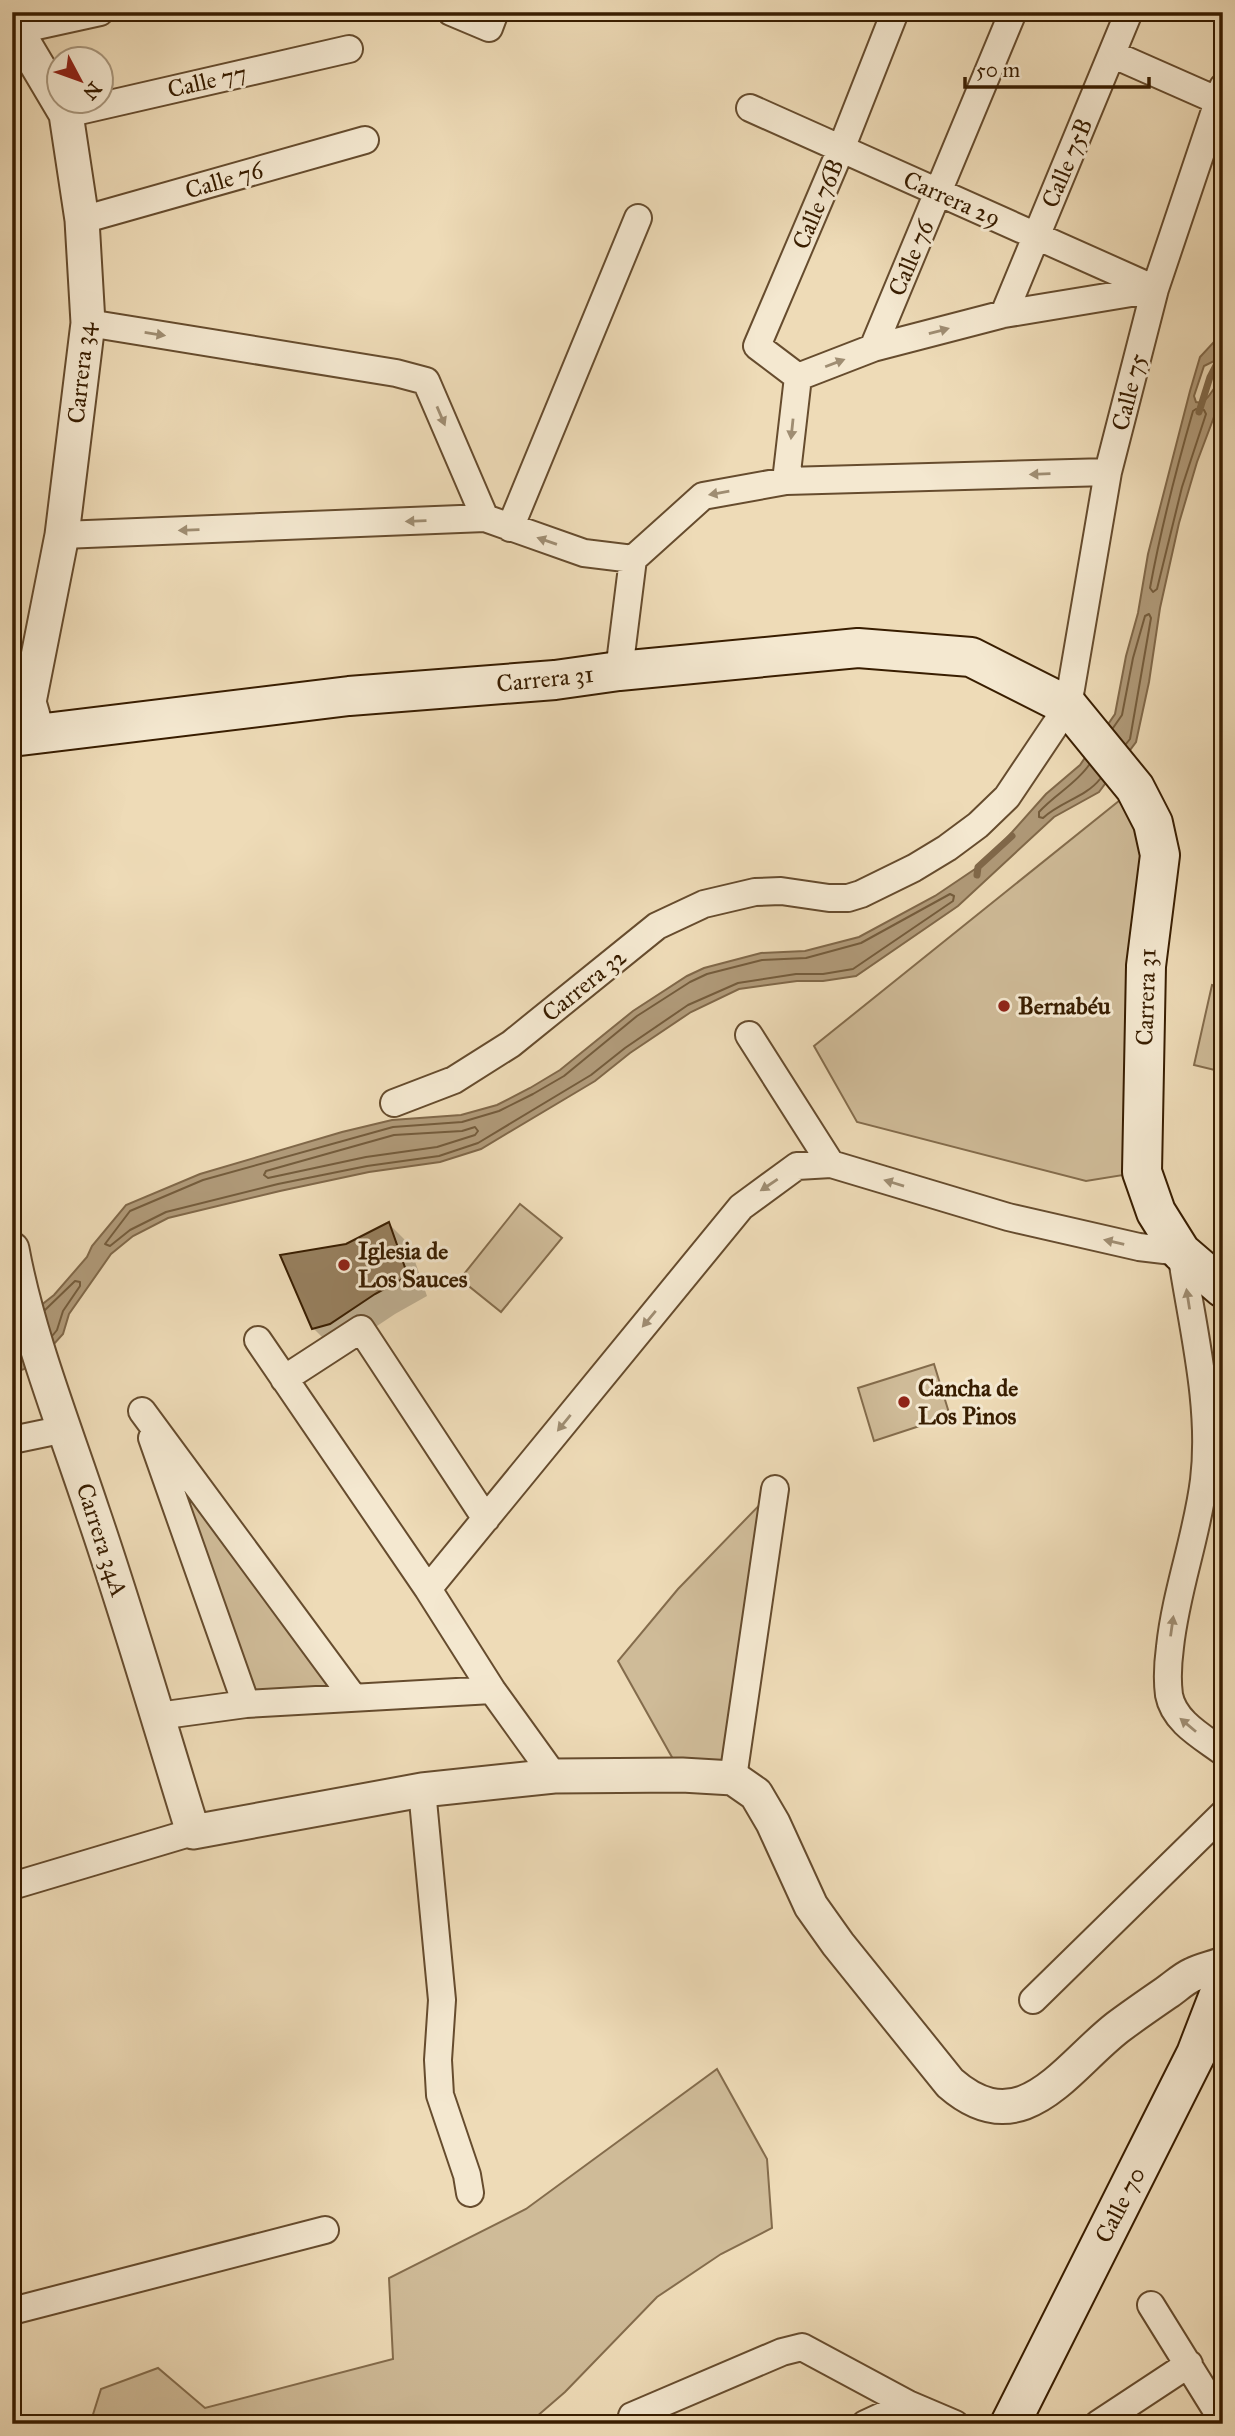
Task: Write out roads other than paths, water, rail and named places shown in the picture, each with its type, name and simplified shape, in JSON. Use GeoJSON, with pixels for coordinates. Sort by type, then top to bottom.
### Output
{"type":"FeatureCollection","features":[{"type":"Feature","properties":{"kind":"main road","name":"Carrera 31"},"geometry":{"type":"LineString","coordinates":[[25,735],[349,696],[555,680],[619,671],[858,648],[971,657],[1073,711],[1135,788],[1153,823],[1160,855],[1146,966],[1142,1172],[1156,1212],[1181,1252],[1223,1288]]}},
{"type":"Feature","properties":{"kind":"main road","name":"Calle 70"},"geometry":{"type":"LineString","coordinates":[[1010,2424],[1209,2051],[1223,1984]]}},
{"type":"Feature","properties":{"kind":"street"},"geometry":{"type":"LineString","coordinates":[[15,27],[100,12]]}},
{"type":"Feature","properties":{"kind":"street"},"geometry":{"type":"LineString","coordinates":[[451,12],[492,20]]}},
{"type":"Feature","properties":{"kind":"street","name":"Calle 76B"},"geometry":{"type":"LineString","coordinates":[[798,377],[757,346],[841,149],[895,12]]}},
{"type":"Feature","properties":{"kind":"street","name":"Calle 76"},"geometry":{"type":"LineString","coordinates":[[873,348],[1013,12]]}},
{"type":"Feature","properties":{"kind":"street","name":"Calle 75B"},"geometry":{"type":"LineString","coordinates":[[1004,314],[1129,12]]}},
{"type":"Feature","properties":{"kind":"street","name":"Carrera 34"},"geometry":{"type":"LineString","coordinates":[[15,27],[46,80]]}},
{"type":"Feature","properties":{"kind":"street","name":"Calle 77"},"geometry":{"type":"LineString","coordinates":[[116,103],[349,49]]}},
{"type":"Feature","properties":{"kind":"street"},"geometry":{"type":"LineString","coordinates":[[1112,54],[1221,97]]}},
{"type":"Feature","properties":{"kind":"street","name":"Calle 75"},"geometry":{"type":"LineString","coordinates":[[1073,711],[1108,472],[1155,289],[1221,97]]}},
{"type":"Feature","properties":{"kind":"street","name":"Carrera 29"},"geometry":{"type":"LineString","coordinates":[[750,108],[1155,289]]}},
{"type":"Feature","properties":{"kind":"street","name":"Carrera 34"},"geometry":{"type":"LineString","coordinates":[[25,735],[62,535],[88,323],[82,220],[66,116]]}},
{"type":"Feature","properties":{"kind":"street","name":"Calle 76"},"geometry":{"type":"LineString","coordinates":[[82,220],[365,140]]}},
{"type":"Feature","properties":{"kind":"street"},"geometry":{"type":"LineString","coordinates":[[510,528],[638,218]]}},
{"type":"Feature","properties":{"kind":"street"},"geometry":{"type":"LineString","coordinates":[[786,481],[798,377],[873,348],[1004,314],[1155,289]]}},
{"type":"Feature","properties":{"kind":"street"},"geometry":{"type":"LineString","coordinates":[[88,323],[396,373],[426,382],[485,518]]}},
{"type":"Feature","properties":{"kind":"street"},"geometry":{"type":"LineString","coordinates":[[619,671],[634,559],[703,496],[786,481],[1108,472]]}},
{"type":"Feature","properties":{"kind":"street"},"geometry":{"type":"LineString","coordinates":[[62,535],[485,518],[584,553],[634,559]]}},
{"type":"Feature","properties":{"kind":"street","name":"Carrera 32"},"geometry":{"type":"LineString","coordinates":[[394,1103],[454,1080],[512,1044],[657,926],[680,914],[717,900],[755,892],[781,891],[848,898],[874,889],[947,848],[978,825],[1007,797],[1073,711]]}},
{"type":"Feature","properties":{"kind":"street"},"geometry":{"type":"LineString","coordinates":[[749,1035],[831,1164]]}},
{"type":"Feature","properties":{"kind":"street"},"geometry":{"type":"LineString","coordinates":[[428,1589],[741,1207],[797,1166],[831,1164],[1008,1217],[1139,1247],[1181,1252],[1203,1385],[1206,1446],[1200,1507],[1172,1626],[1169,1695],[1174,1710],[1183,1722],[1223,1752]]}},
{"type":"Feature","properties":{"kind":"street","name":"Carrera 34A"},"geometry":{"type":"LineString","coordinates":[[12,1248],[18,1281],[51,1388],[193,1832]]}},
{"type":"Feature","properties":{"kind":"street"},"geometry":{"type":"LineString","coordinates":[[284,1378],[360,1329],[486,1519]]}},
{"type":"Feature","properties":{"kind":"street"},"geometry":{"type":"LineString","coordinates":[[258,1340],[428,1589],[492,1690],[554,1776]]}},
{"type":"Feature","properties":{"kind":"street"},"geometry":{"type":"LineString","coordinates":[[246,1704],[142,1411],[353,1698]]}},
{"type":"Feature","properties":{"kind":"street"},"geometry":{"type":"LineString","coordinates":[[12,1440],[65,1429]]}},
{"type":"Feature","properties":{"kind":"street"},"geometry":{"type":"LineString","coordinates":[[733,1778],[775,1489]]}},
{"type":"Feature","properties":{"kind":"street"},"geometry":{"type":"LineString","coordinates":[[158,1716],[246,1704],[492,1690]]}},
{"type":"Feature","properties":{"kind":"street"},"geometry":{"type":"LineString","coordinates":[[12,1886],[193,1832],[422,1790],[554,1776],[682,1775],[733,1778],[756,1794],[773,1823],[811,1906],[838,1944],[950,2083],[982,2104],[993,2106],[1016,2105],[1037,2097],[1065,2078],[1116,2028],[1191,1975],[1223,1964]]}},
{"type":"Feature","properties":{"kind":"street"},"geometry":{"type":"LineString","coordinates":[[422,1790],[442,2000],[438,2060],[440,2095],[467,2175],[470,2193]]}},
{"type":"Feature","properties":{"kind":"street"},"geometry":{"type":"LineString","coordinates":[[1033,2000],[1223,1814]]}},
{"type":"Feature","properties":{"kind":"street"},"geometry":{"type":"LineString","coordinates":[[12,2311],[325,2230]]}},
{"type":"Feature","properties":{"kind":"street"},"geometry":{"type":"LineString","coordinates":[[1151,2305],[1223,2421]]}},
{"type":"Feature","properties":{"kind":"street"},"geometry":{"type":"LineString","coordinates":[[636,2424],[632,2416],[782,2352],[802,2347],[908,2404],[955,2424]]}},
{"type":"Feature","properties":{"kind":"street"},"geometry":{"type":"LineString","coordinates":[[1098,2424],[1189,2364]]}},
{"type":"Feature","properties":{"kind":"street"},"geometry":{"type":"LineString","coordinates":[[865,2424],[908,2404]]}},
{"type":"Feature","properties":{"kind":"water"},"geometry":{"type":"Polygon","coordinates":[[[1223,320],[1223,363],[1220,358],[1204,366],[1194,396],[1196,402],[1202,403],[1215,388],[1223,369],[1223,393],[1197,462],[1179,523],[1160,608],[1149,682],[1136,742],[1099,792],[1054,817],[958,906],[856,976],[739,989],[691,1012],[630,1053],[595,1081],[481,1149],[440,1162],[369,1172],[168,1218],[133,1236],[111,1254],[69,1314],[63,1334],[34,1366],[12,1373],[12,1328],[54,1295],[126,1205],[200,1174],[342,1132],[392,1120],[461,1115],[497,1105],[560,1070],[633,1011],[687,976],[704,968],[761,953],[805,951],[859,937],[935,896],[978,867],[1046,794],[1080,765],[1115,714],[1126,656],[1138,613],[1148,554],[1190,391],[1200,357],[1214,342],[1223,320]]]}},
{"type":"Feature","properties":{"kind":"waterway"},"geometry":{"type":"LineString","coordinates":[[1199,412],[1210,377],[1223,352]]}},
{"type":"Feature","properties":{"kind":"waterway"},"geometry":{"type":"LineString","coordinates":[[977,875],[978,867],[1012,836]]}},
{"type":"Feature","properties":{"kind":"place","name":"Bernabéu"},"geometry":{"type":"Point","coordinates":[1004,1006]}},
{"type":"Feature","properties":{"kind":"place","name":"Iglesia de Los Sauces"},"geometry":{"type":"Point","coordinates":[344,1265]}},
{"type":"Feature","properties":{"kind":"place","name":"Cancha de Los Pinos"},"geometry":{"type":"Point","coordinates":[904,1402]}}]}
